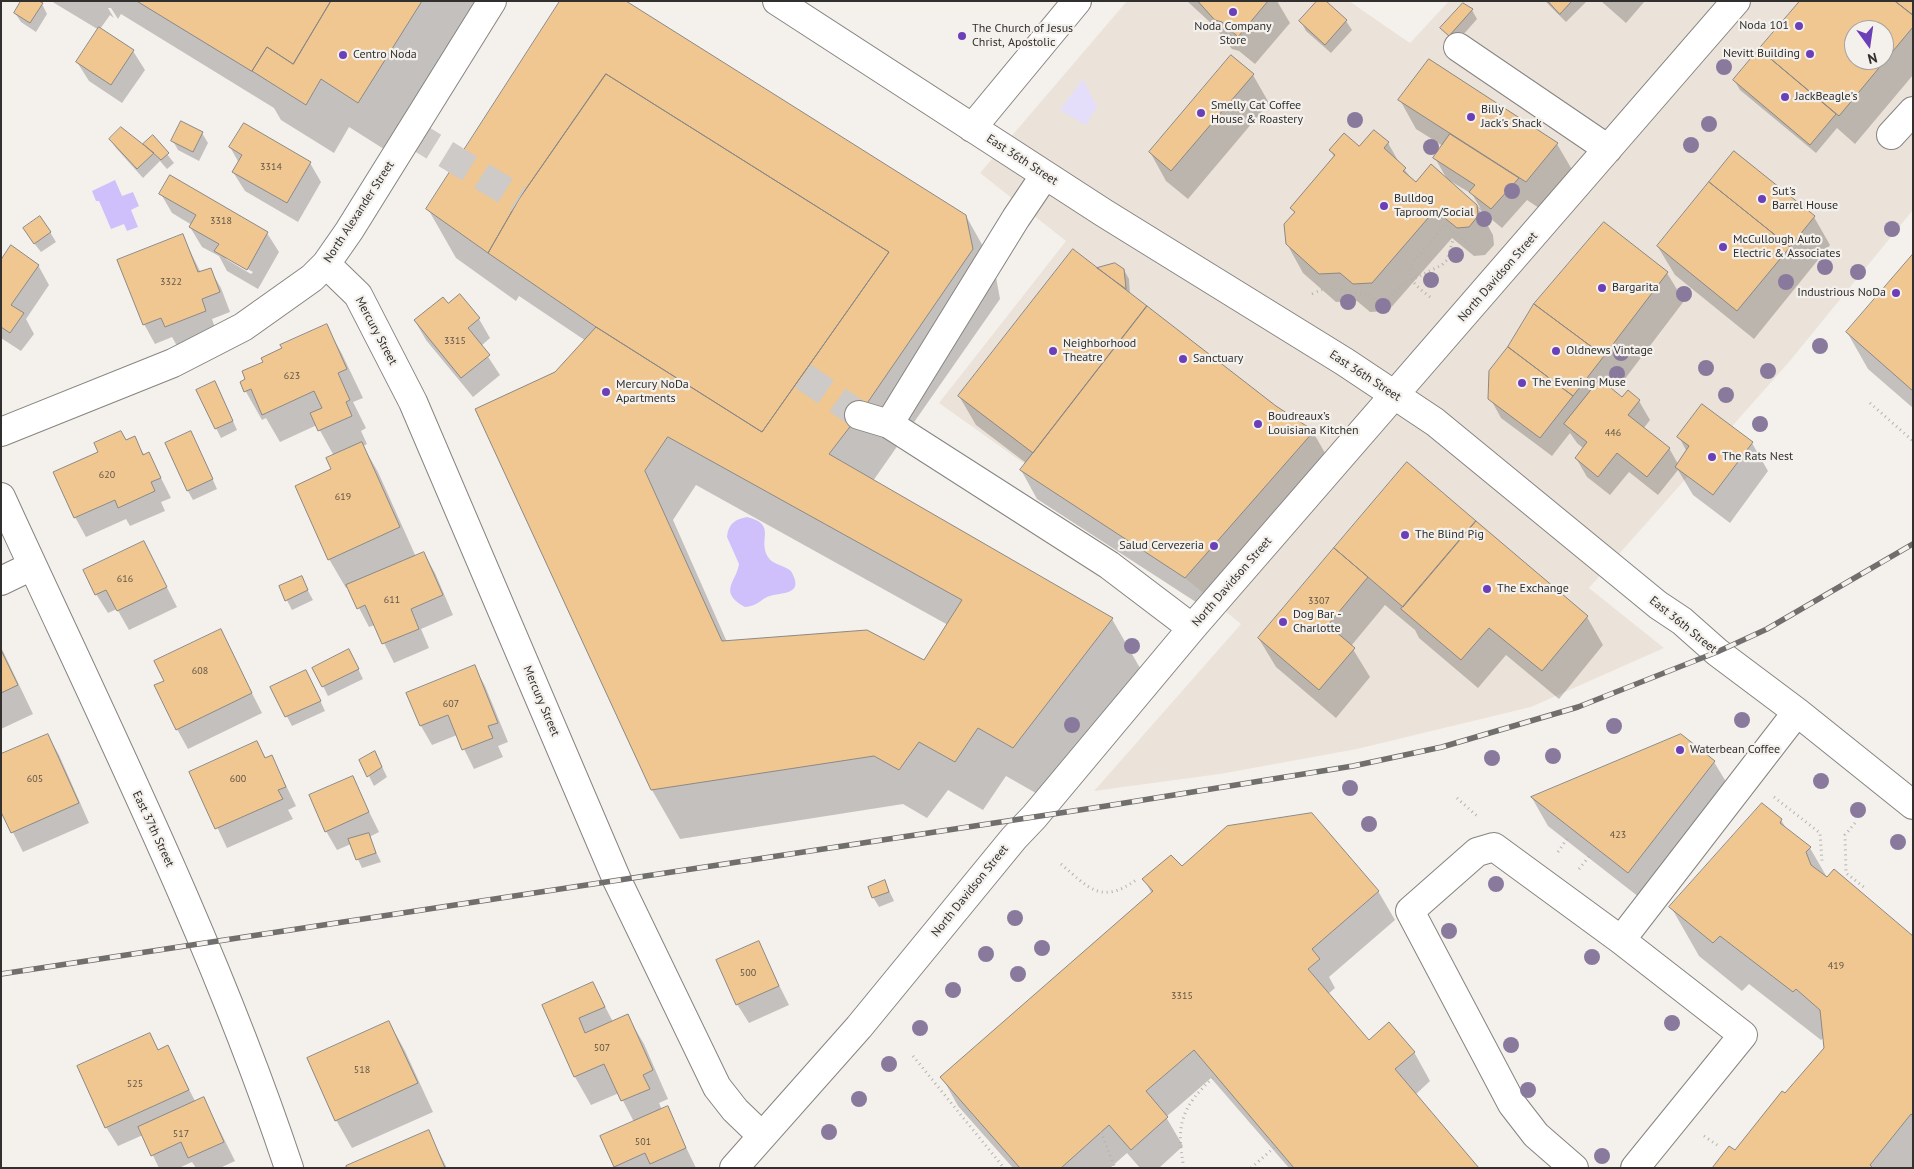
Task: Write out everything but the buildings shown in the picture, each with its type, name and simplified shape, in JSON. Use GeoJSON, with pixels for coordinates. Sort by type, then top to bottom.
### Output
{"type":"FeatureCollection","features":[{"type":"Feature","properties":{"kind":"street","name":"North Alexander Street"},"geometry":{"type":"LineString","coordinates":[[1,432],[173,363],[243,327],[312,278],[326,264],[349,231],[492,1]]}},
{"type":"Feature","properties":{"kind":"street","name":"East 36th Street"},"geometry":{"type":"LineString","coordinates":[[778,1],[1046,176],[1345,362],[1434,422],[1658,605],[1682,621],[1717,652],[1797,712],[1913,804]]}},
{"type":"Feature","properties":{"kind":"street"},"geometry":{"type":"LineString","coordinates":[[972,128],[1077,1]]}},
{"type":"Feature","properties":{"kind":"street","name":"North Davidson Street"},"geometry":{"type":"LineString","coordinates":[[734,1168],[761,1135],[859,1027],[1014,838],[1047,802],[1192,628],[1736,1]]}},
{"type":"Feature","properties":{"kind":"street"},"geometry":{"type":"LineString","coordinates":[[1458,47],[1608,149]]}},
{"type":"Feature","properties":{"kind":"street"},"geometry":{"type":"LineString","coordinates":[[1891,135],[1913,110]]}},
{"type":"Feature","properties":{"kind":"street"},"geometry":{"type":"LineString","coordinates":[[889,424],[1011,226],[1046,176]]}},
{"type":"Feature","properties":{"kind":"street","name":"Mercury Street"},"geometry":{"type":"LineString","coordinates":[[326,264],[358,295],[413,402],[617,880],[717,1087],[735,1110],[761,1135]]}},
{"type":"Feature","properties":{"kind":"street"},"geometry":{"type":"LineString","coordinates":[[859,415],[889,424],[1109,565],[1192,628]]}},
{"type":"Feature","properties":{"kind":"street","name":"East 37th Street"},"geometry":{"type":"LineString","coordinates":[[1,497],[216,969],[266,1098],[289,1168]]}},
{"type":"Feature","properties":{"kind":"street"},"geometry":{"type":"LineString","coordinates":[[1,581],[32,566]]}},
{"type":"Feature","properties":{"kind":"street"},"geometry":{"type":"LineString","coordinates":[[1621,940],[1797,712]]}},
{"type":"Feature","properties":{"kind":"street"},"geometry":{"type":"LineString","coordinates":[[1574,1168],[1536,1135],[1512,1104],[1410,911],[1477,852],[1494,847],[1621,940],[1743,1035],[1635,1168]]}},
{"type":"Feature","properties":{"kind":"path"},"geometry":{"type":"LineString","coordinates":[[1430,297],[1411,278],[1411,265],[1444,224],[1472,249]]}},
{"type":"Feature","properties":{"kind":"path"},"geometry":{"type":"LineString","coordinates":[[1312,294],[1322,289],[1336,287],[1346,288],[1360,295],[1369,294],[1377,300],[1388,299],[1411,278],[1436,269],[1447,260],[1454,233]]}},
{"type":"Feature","properties":{"kind":"path"},"geometry":{"type":"LineString","coordinates":[[1870,403],[1913,441]]}},
{"type":"Feature","properties":{"kind":"path"},"geometry":{"type":"LineString","coordinates":[[1770,794],[1820,833],[1822,861]]}},
{"type":"Feature","properties":{"kind":"path"},"geometry":{"type":"LineString","coordinates":[[1855,823],[1846,835],[1846,873],[1864,888]]}},
{"type":"Feature","properties":{"kind":"path"},"geometry":{"type":"LineString","coordinates":[[1061,864],[1093,890],[1105,893],[1115,893],[1136,880]]}},
{"type":"Feature","properties":{"kind":"path"},"geometry":{"type":"LineString","coordinates":[[913,1056],[1004,1168]]}},
{"type":"Feature","properties":{"kind":"path"},"geometry":{"type":"LineString","coordinates":[[1184,1168],[1179,1144],[1180,1126],[1186,1108],[1198,1092],[1215,1076]]}},
{"type":"Feature","properties":{"kind":"path"},"geometry":{"type":"LineString","coordinates":[[1101,1132],[1115,1168]]}},
{"type":"Feature","properties":{"kind":"path"},"geometry":{"type":"LineString","coordinates":[[1251,1168],[1276,1146]]}},
{"type":"Feature","properties":{"kind":"shaded area"},"geometry":{"type":"Polygon","coordinates":[[[1127,1],[1349,1],[1410,43],[1449,1],[1913,1],[1913,210],[1789,362],[1589,588],[1664,648],[1531,707],[1357,749],[1220,774],[1094,791],[1241,624],[1185,578],[939,403],[1066,241],[980,173],[1127,1]]]}},
{"type":"Feature","properties":{"kind":"shaded area"},"geometry":{"type":"Polygon","coordinates":[[[1083,79],[1097,107],[1086,125],[1060,110],[1083,79]]]}},
{"type":"Feature","properties":{"kind":"shaded area"},"geometry":{"type":"Polygon","coordinates":[[[115,180],[122,196],[133,192],[139,206],[131,210],[138,227],[127,231],[124,224],[111,229],[99,201],[96,201],[92,191],[115,180]]]}},
{"type":"Feature","properties":{"kind":"shaded area"},"geometry":{"type":"Polygon","coordinates":[[[747,517],[762,524],[765,533],[765,550],[768,557],[773,562],[791,571],[795,584],[791,591],[770,596],[756,604],[745,607],[737,602],[730,591],[739,564],[727,537],[733,523],[747,517]]]}},
{"type":"Feature","properties":{"kind":"tunnel"},"geometry":{"type":"LineString","coordinates":[[410,132],[519,199]]}},
{"type":"Feature","properties":{"kind":"tunnel"},"geometry":{"type":"LineString","coordinates":[[803,376],[859,415]]}},
{"type":"Feature","properties":{"kind":"railway"},"geometry":{"type":"LineString","coordinates":[[1,974],[1106,806],[1353,766],[1442,747],[1578,707],[1717,652],[1767,629],[1913,544]]}},
{"type":"Feature","properties":{"kind":"place","name":"Noda Company Store"},"geometry":{"type":"Point","coordinates":[1233,12]}},
{"type":"Feature","properties":{"kind":"place","name":"Noda 101"},"geometry":{"type":"Point","coordinates":[1799,26]}},
{"type":"Feature","properties":{"kind":"place","name":"The Church of Jesus Christ, Apostolic"},"geometry":{"type":"Point","coordinates":[962,36]}},
{"type":"Feature","properties":{"kind":"place","name":"Nevitt Building"},"geometry":{"type":"Point","coordinates":[1810,54]}},
{"type":"Feature","properties":{"kind":"place","name":"Centro Noda"},"geometry":{"type":"Point","coordinates":[343,55]}},
{"type":"Feature","properties":{"kind":"place","name":"JackBeagle's"},"geometry":{"type":"Point","coordinates":[1785,97]}},
{"type":"Feature","properties":{"kind":"place","name":"Smelly Cat Coffee House & Roastery"},"geometry":{"type":"Point","coordinates":[1201,113]}},
{"type":"Feature","properties":{"kind":"place","name":"Billy Jack's Shack"},"geometry":{"type":"Point","coordinates":[1471,117]}},
{"type":"Feature","properties":{"kind":"place","name":"Sut's Barrel House"},"geometry":{"type":"Point","coordinates":[1762,199]}},
{"type":"Feature","properties":{"kind":"place","name":"Bulldog Taproom/Social"},"geometry":{"type":"Point","coordinates":[1384,206]}},
{"type":"Feature","properties":{"kind":"place","name":"McCullough Auto Electric & Associates"},"geometry":{"type":"Point","coordinates":[1723,247]}},
{"type":"Feature","properties":{"kind":"place","name":"Bargarita"},"geometry":{"type":"Point","coordinates":[1602,288]}},
{"type":"Feature","properties":{"kind":"place","name":"Industrious NoDa"},"geometry":{"type":"Point","coordinates":[1896,293]}},
{"type":"Feature","properties":{"kind":"place","name":"Neighborhood Theatre"},"geometry":{"type":"Point","coordinates":[1053,351]}},
{"type":"Feature","properties":{"kind":"place","name":"Oldnews Vintage"},"geometry":{"type":"Point","coordinates":[1556,351]}},
{"type":"Feature","properties":{"kind":"place","name":"Sanctuary"},"geometry":{"type":"Point","coordinates":[1183,359]}},
{"type":"Feature","properties":{"kind":"place","name":"The Evening Muse"},"geometry":{"type":"Point","coordinates":[1522,383]}},
{"type":"Feature","properties":{"kind":"place","name":"Mercury NoDa Apartments"},"geometry":{"type":"Point","coordinates":[606,392]}},
{"type":"Feature","properties":{"kind":"place","name":"Boudreaux’s Louisiana Kitchen"},"geometry":{"type":"Point","coordinates":[1258,424]}},
{"type":"Feature","properties":{"kind":"place","name":"The Rats Nest"},"geometry":{"type":"Point","coordinates":[1712,457]}},
{"type":"Feature","properties":{"kind":"place","name":"The Blind Pig"},"geometry":{"type":"Point","coordinates":[1405,535]}},
{"type":"Feature","properties":{"kind":"place","name":"Salud Cervezeria"},"geometry":{"type":"Point","coordinates":[1214,546]}},
{"type":"Feature","properties":{"kind":"place","name":"The Exchange"},"geometry":{"type":"Point","coordinates":[1487,589]}},
{"type":"Feature","properties":{"kind":"place","name":"Dog Bar - Charlotte"},"geometry":{"type":"Point","coordinates":[1283,622]}},
{"type":"Feature","properties":{"kind":"place","name":"Waterbean Coffee"},"geometry":{"type":"Point","coordinates":[1680,750]}}]}
